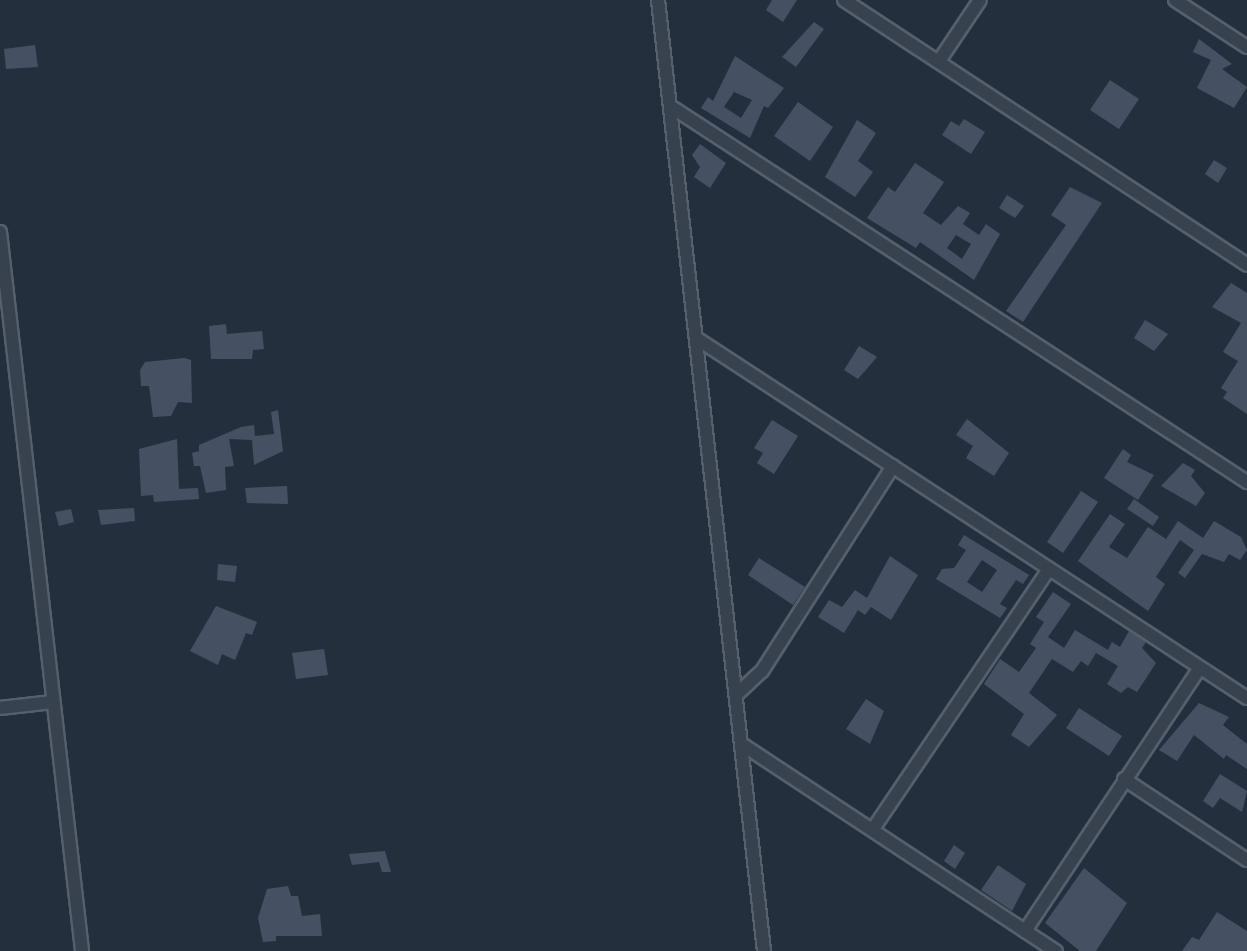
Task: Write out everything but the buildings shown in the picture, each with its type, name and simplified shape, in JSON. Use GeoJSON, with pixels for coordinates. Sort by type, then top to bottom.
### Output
{"type":"FeatureCollection","features":[{"type":"Feature","properties":{"kind":"street"},"geometry":{"type":"LineString","coordinates":[[658,0],[764,951]]}},
{"type":"Feature","properties":{"kind":"street"},"geometry":{"type":"LineString","coordinates":[[844,0],[1247,265]]}},
{"type":"Feature","properties":{"kind":"street"},"geometry":{"type":"LineString","coordinates":[[939,61],[980,0]]}},
{"type":"Feature","properties":{"kind":"street"},"geometry":{"type":"LineString","coordinates":[[1175,0],[1247,47]]}},
{"type":"Feature","properties":{"kind":"street"},"geometry":{"type":"LineString","coordinates":[[670,106],[1246,480]]}},
{"type":"Feature","properties":{"kind":"street"},"geometry":{"type":"LineString","coordinates":[[0,232],[82,951]]}},
{"type":"Feature","properties":{"kind":"street"},"geometry":{"type":"LineString","coordinates":[[696,338],[1247,698]]}},
{"type":"Feature","properties":{"kind":"street"},"geometry":{"type":"LineString","coordinates":[[736,695],[762,671],[893,466]]}},
{"type":"Feature","properties":{"kind":"street"},"geometry":{"type":"LineString","coordinates":[[873,829],[1049,569]]}},
{"type":"Feature","properties":{"kind":"street"},"geometry":{"type":"LineString","coordinates":[[1025,931],[1200,668]]}},
{"type":"Feature","properties":{"kind":"street"},"geometry":{"type":"LineString","coordinates":[[0,708],[53,702]]}},
{"type":"Feature","properties":{"kind":"street"},"geometry":{"type":"LineString","coordinates":[[743,744],[1056,951]]}},
{"type":"Feature","properties":{"kind":"street"},"geometry":{"type":"LineString","coordinates":[[1124,779],[1247,860]]}}]}
